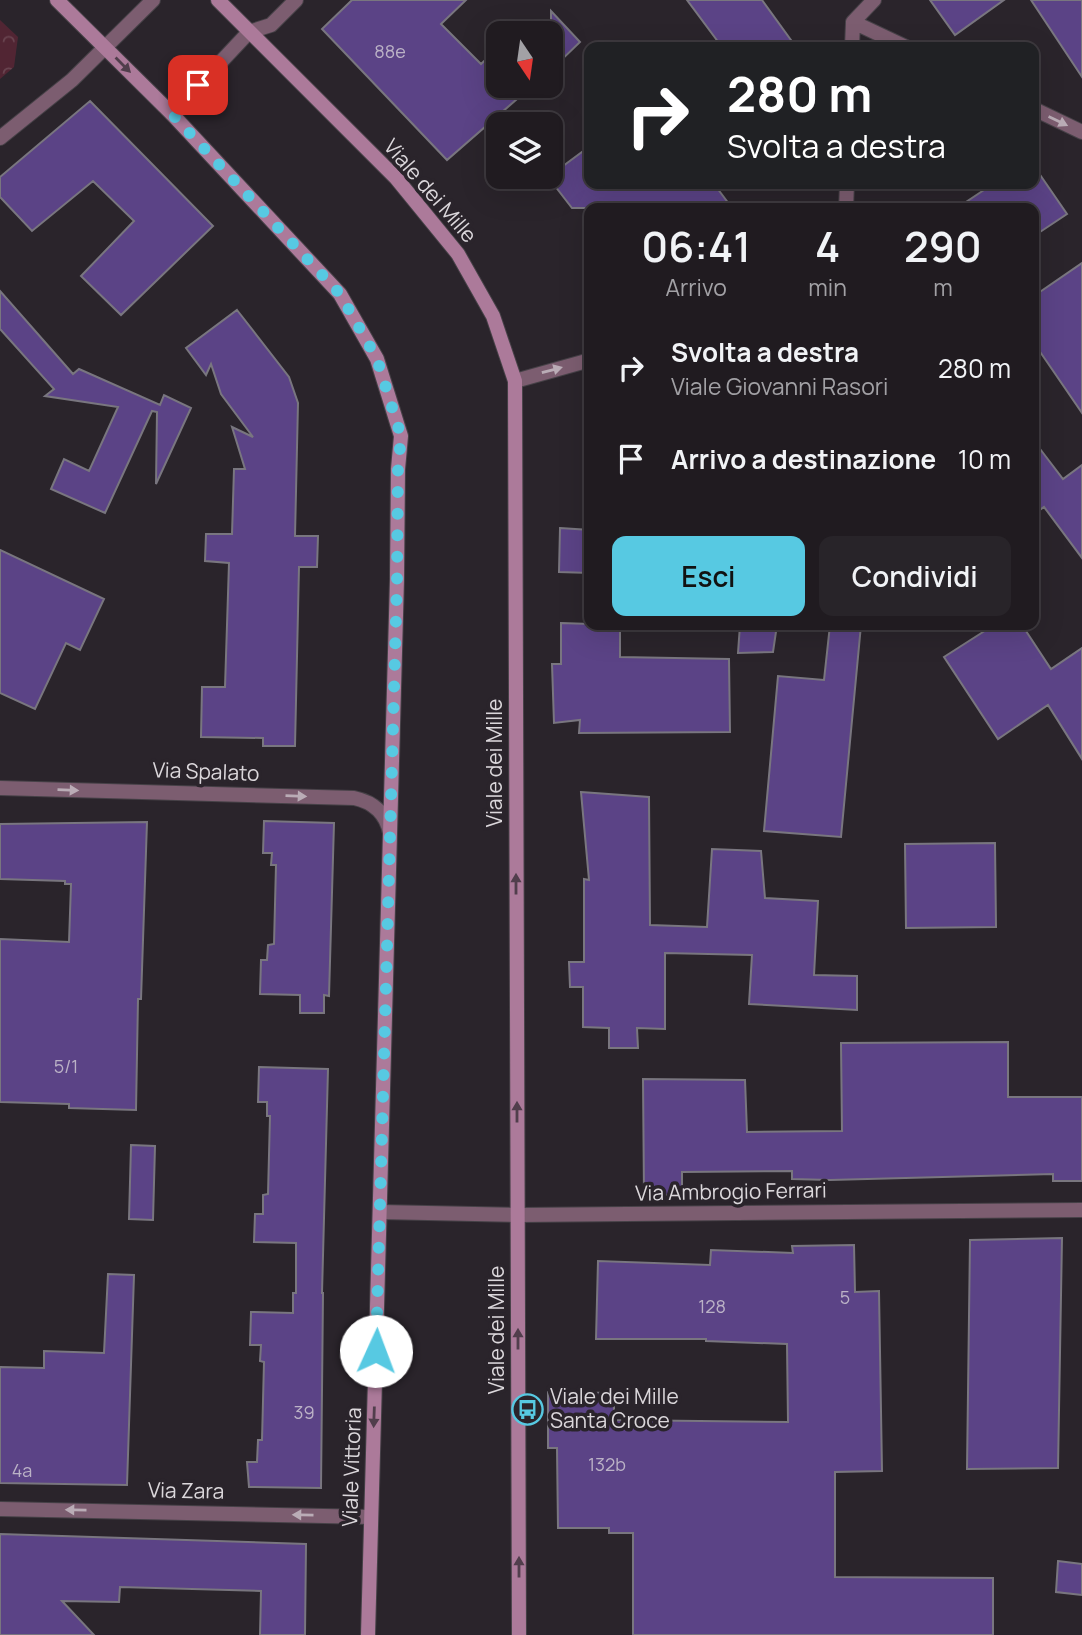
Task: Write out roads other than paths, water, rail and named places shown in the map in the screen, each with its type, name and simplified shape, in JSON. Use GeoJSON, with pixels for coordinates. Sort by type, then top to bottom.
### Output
{"type":"FeatureCollection","features":[{"type":"Feature","properties":{"kind":"main road","name":"Viale Vittoria"},"geometry":{"type":"LineString","coordinates":[[57,0],[172,114],[340,294],[377,359],[401,436],[368,1635]]}},
{"type":"Feature","properties":{"kind":"main road","name":"Viale dei Mille"},"geometry":{"type":"LineString","coordinates":[[218,0],[396,178],[458,254],[493,316],[515,381],[519,1635]]}},
{"type":"Feature","properties":{"kind":"street"},"geometry":{"type":"LineString","coordinates":[[0,138],[72,80],[153,0]]}},
{"type":"Feature","properties":{"kind":"street"},"geometry":{"type":"LineString","coordinates":[[172,114],[248,32],[271,25],[296,0]]}},
{"type":"Feature","properties":{"kind":"street"},"geometry":{"type":"LineString","coordinates":[[852,42],[853,22],[874,0]]}},
{"type":"Feature","properties":{"kind":"street"},"geometry":{"type":"LineString","coordinates":[[853,22],[895,42]]}},
{"type":"Feature","properties":{"kind":"street"},"geometry":{"type":"LineString","coordinates":[[1039,111],[1082,132]]}},
{"type":"Feature","properties":{"kind":"street"},"geometry":{"type":"LineString","coordinates":[[515,381],[584,362]]}},
{"type":"Feature","properties":{"kind":"street","name":"Via Spalato"},"geometry":{"type":"LineString","coordinates":[[0,788],[354,798],[369,803],[381,812],[390,835]]}},
{"type":"Feature","properties":{"kind":"street","name":"Via Ambrogio Ferrari"},"geometry":{"type":"LineString","coordinates":[[380,1212],[518,1215],[1082,1210]]}},
{"type":"Feature","properties":{"kind":"street","name":"Via Zara"},"geometry":{"type":"LineString","coordinates":[[0,1509],[371,1517]]}},
{"type":"Feature","properties":{"kind":"place","name":"Viale dei Mille Santa Croce"},"geometry":{"type":"Point","coordinates":[527,1409]}}]}
